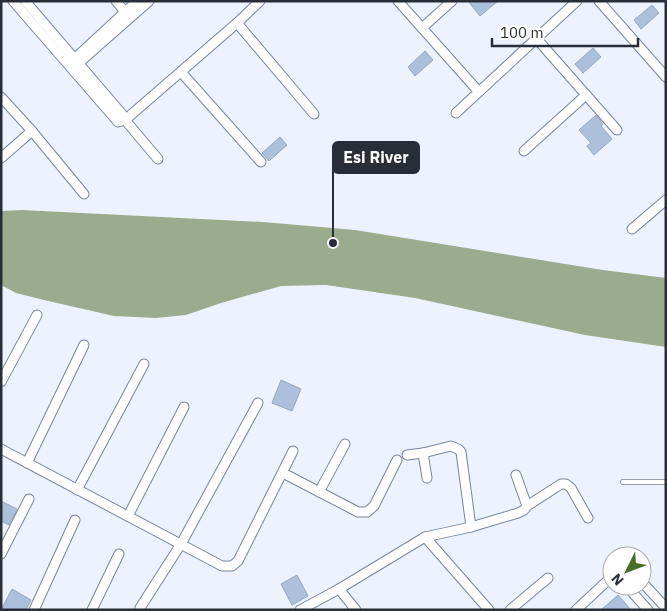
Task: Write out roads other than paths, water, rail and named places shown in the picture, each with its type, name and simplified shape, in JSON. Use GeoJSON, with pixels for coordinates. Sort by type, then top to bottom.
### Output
{"type":"FeatureCollection","features":[{"type":"Feature","properties":{"kind":"street"},"geometry":{"type":"LineString","coordinates":[[13,1],[73,63]]}},
{"type":"Feature","properties":{"kind":"street"},"geometry":{"type":"LineString","coordinates":[[25,1],[118,122],[125,120],[260,1]]}},
{"type":"Feature","properties":{"kind":"street"},"geometry":{"type":"LineString","coordinates":[[116,1],[125,12]]}},
{"type":"Feature","properties":{"kind":"street"},"geometry":{"type":"LineString","coordinates":[[73,63],[137,1]]}},
{"type":"Feature","properties":{"kind":"street"},"geometry":{"type":"LineString","coordinates":[[73,63],[149,1]]}},
{"type":"Feature","properties":{"kind":"street"},"geometry":{"type":"LineString","coordinates":[[398,1],[479,92]]}},
{"type":"Feature","properties":{"kind":"street"},"geometry":{"type":"LineString","coordinates":[[422,28],[452,1]]}},
{"type":"Feature","properties":{"kind":"street"},"geometry":{"type":"LineString","coordinates":[[456,113],[577,1]]}},
{"type":"Feature","properties":{"kind":"street"},"geometry":{"type":"LineString","coordinates":[[599,1],[666,77]]}},
{"type":"Feature","properties":{"kind":"street"},"geometry":{"type":"LineString","coordinates":[[237,23],[314,114]]}},
{"type":"Feature","properties":{"kind":"street"},"geometry":{"type":"LineString","coordinates":[[536,38],[617,130]]}},
{"type":"Feature","properties":{"kind":"street"},"geometry":{"type":"LineString","coordinates":[[181,72],[260,162]]}},
{"type":"Feature","properties":{"kind":"street"},"geometry":{"type":"LineString","coordinates":[[524,151],[586,95]]}},
{"type":"Feature","properties":{"kind":"street"},"geometry":{"type":"LineString","coordinates":[[1,97],[84,194]]}},
{"type":"Feature","properties":{"kind":"street"},"geometry":{"type":"LineString","coordinates":[[125,120],[158,159]]}},
{"type":"Feature","properties":{"kind":"street"},"geometry":{"type":"LineString","coordinates":[[1,158],[32,131]]}},
{"type":"Feature","properties":{"kind":"street"},"geometry":{"type":"LineString","coordinates":[[632,229],[666,200]]}},
{"type":"Feature","properties":{"kind":"street"},"geometry":{"type":"LineString","coordinates":[[1,382],[36,315]]}},
{"type":"Feature","properties":{"kind":"street"},"geometry":{"type":"LineString","coordinates":[[26,463],[84,345]]}},
{"type":"Feature","properties":{"kind":"street"},"geometry":{"type":"LineString","coordinates":[[78,490],[144,364]]}},
{"type":"Feature","properties":{"kind":"street"},"geometry":{"type":"LineString","coordinates":[[140,608],[181,544],[258,403]]}},
{"type":"Feature","properties":{"kind":"street"},"geometry":{"type":"LineString","coordinates":[[128,516],[184,407]]}},
{"type":"Feature","properties":{"kind":"street"},"geometry":{"type":"LineString","coordinates":[[319,492],[345,444]]}},
{"type":"Feature","properties":{"kind":"street"},"geometry":{"type":"LineString","coordinates":[[407,455],[451,446],[461,452],[471,527]]}},
{"type":"Feature","properties":{"kind":"street"},"geometry":{"type":"LineString","coordinates":[[1,449],[222,566],[232,566],[238,561],[293,451]]}},
{"type":"Feature","properties":{"kind":"street"},"geometry":{"type":"LineString","coordinates":[[423,453],[426,478]]}},
{"type":"Feature","properties":{"kind":"street"},"geometry":{"type":"LineString","coordinates":[[283,473],[358,512],[367,512],[374,506],[397,460]]}},
{"type":"Feature","properties":{"kind":"street"},"geometry":{"type":"LineString","coordinates":[[516,475],[527,506]]}},
{"type":"Feature","properties":{"kind":"street"},"geometry":{"type":"LineString","coordinates":[[300,610],[339,589],[425,537],[518,514],[561,484],[566,484],[571,488],[588,518]]}},
{"type":"Feature","properties":{"kind":"street"},"geometry":{"type":"LineString","coordinates":[[1,554],[29,499]]}},
{"type":"Feature","properties":{"kind":"street"},"geometry":{"type":"LineString","coordinates":[[34,610],[75,520]]}},
{"type":"Feature","properties":{"kind":"street"},"geometry":{"type":"LineString","coordinates":[[425,537],[489,610]]}},
{"type":"Feature","properties":{"kind":"street"},"geometry":{"type":"LineString","coordinates":[[92,610],[119,554]]}},
{"type":"Feature","properties":{"kind":"street"},"geometry":{"type":"LineString","coordinates":[[510,610],[548,578]]}},
{"type":"Feature","properties":{"kind":"street"},"geometry":{"type":"LineString","coordinates":[[576,610],[602,586]]}},
{"type":"Feature","properties":{"kind":"street"},"geometry":{"type":"LineString","coordinates":[[339,589],[356,610]]}},
{"type":"Feature","properties":{"kind":"street"},"geometry":{"type":"LineString","coordinates":[[652,593],[666,608]]}},
{"type":"Feature","properties":{"kind":"street"},"geometry":{"type":"LineString","coordinates":[[636,596],[648,610]]}},
{"type":"Feature","properties":{"kind":"lane"},"geometry":{"type":"LineString","coordinates":[[623,482],[666,482]]}},
{"type":"Feature","properties":{"kind":"place","name":"Esi River"},"geometry":{"type":"Point","coordinates":[333,243]}}]}
